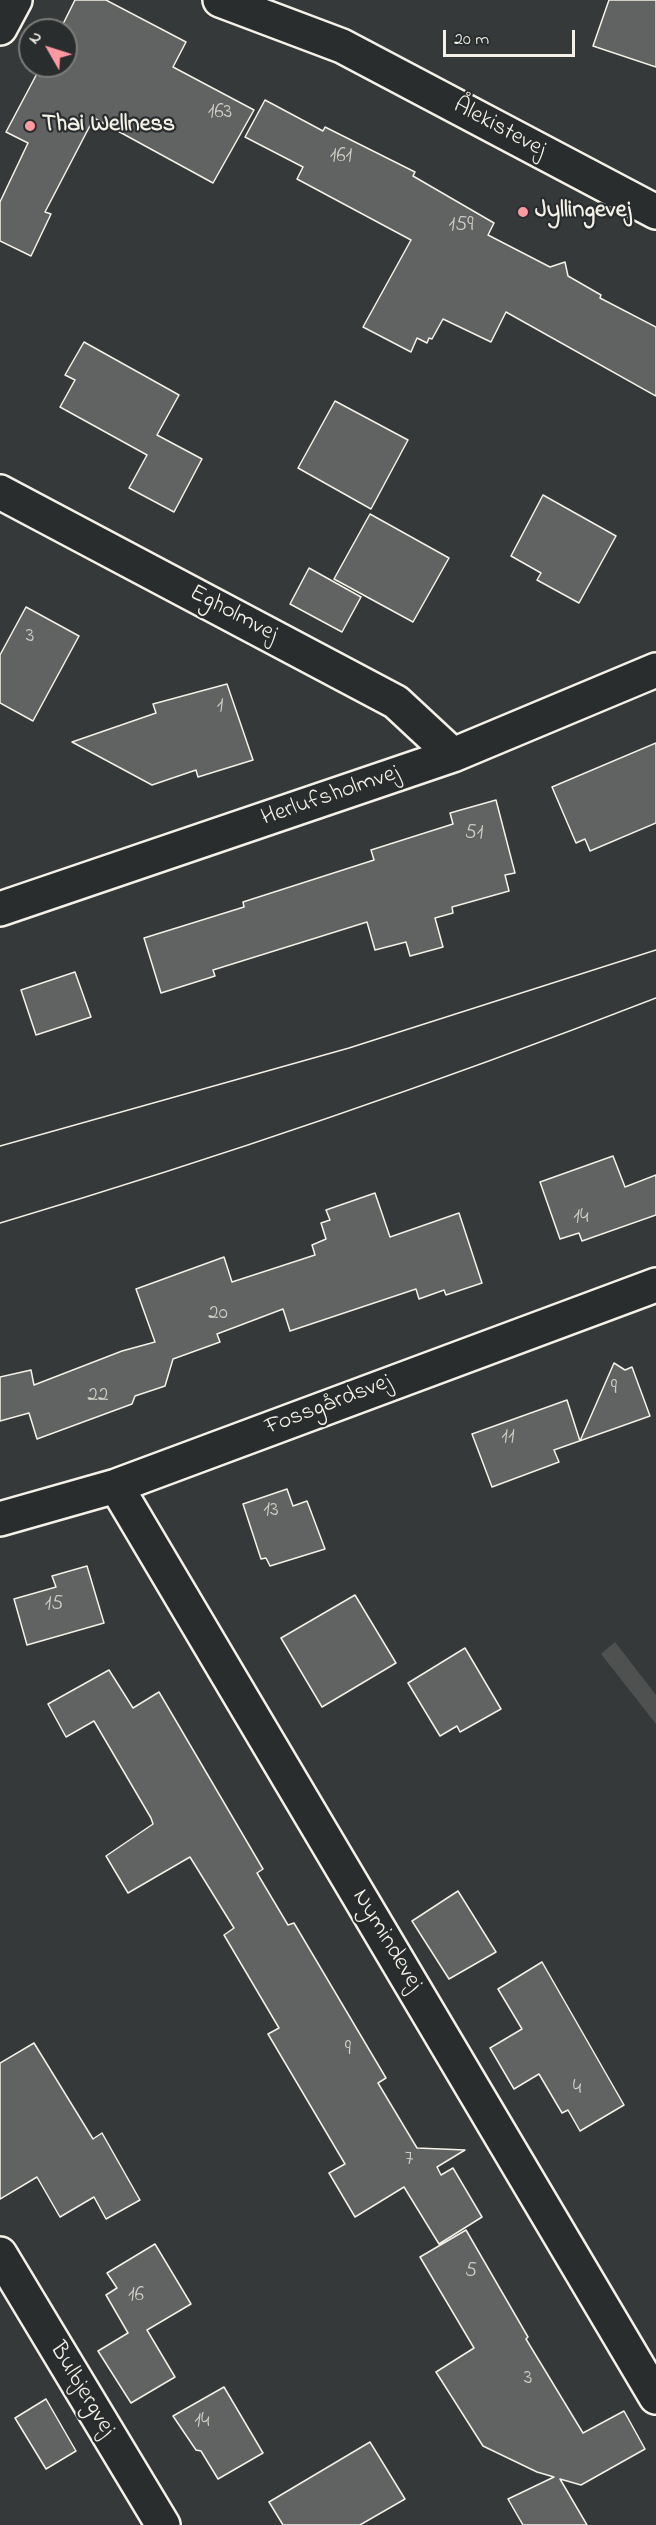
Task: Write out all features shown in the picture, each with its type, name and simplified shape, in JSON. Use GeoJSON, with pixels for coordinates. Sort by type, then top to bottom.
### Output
{"type":"FeatureCollection","features":[{"type":"Feature","properties":{"kind":"street"},"geometry":{"type":"LineString","coordinates":[[0,28],[15,0]]}},
{"type":"Feature","properties":{"kind":"street","name":"Ålekistevej"},"geometry":{"type":"LineString","coordinates":[[220,0],[342,46],[656,212]]}},
{"type":"Feature","properties":{"kind":"street","name":"Ålekistevej"},"geometry":{"type":"LineString","coordinates":[[280,0],[342,46]]}},
{"type":"Feature","properties":{"kind":"street","name":"Egholmvej"},"geometry":{"type":"LineString","coordinates":[[0,492],[396,702],[453,755]]}},
{"type":"Feature","properties":{"kind":"street","name":"Herlufsholmvej"},"geometry":{"type":"LineString","coordinates":[[0,909],[453,755],[656,670]]}},
{"type":"Feature","properties":{"kind":"street","name":"Fossgårdsvej"},"geometry":{"type":"LineString","coordinates":[[0,1519],[117,1486],[656,1285]]}},
{"type":"Feature","properties":{"kind":"street","name":"Nymindevej"},"geometry":{"type":"LineString","coordinates":[[117,1486],[656,2397]]}},
{"type":"Feature","properties":{"kind":"street","name":"Bulbjergvej"},"geometry":{"type":"LineString","coordinates":[[0,2254],[162,2525]]}},
{"type":"Feature","properties":{"kind":"shaded area"},"geometry":{"type":"Polygon","coordinates":[[[615,1642],[656,1695],[656,1724],[601,1654],[615,1642]]]}},
{"type":"Feature","properties":{"kind":"building"},"geometry":{"type":"Polygon","coordinates":[[[75,0],[106,0],[186,42],[173,67],[254,110],[213,183],[94,118],[45,212],[51,214],[31,256],[0,241],[0,202],[28,143],[6,132],[35,78],[78,78],[78,18],[66,18],[75,0]]]}},
{"type":"Feature","properties":{"kind":"building"},"geometry":{"type":"Polygon","coordinates":[[[609,0],[656,0],[656,67],[593,46],[609,0]]]}},
{"type":"Feature","properties":{"kind":"building"},"geometry":{"type":"Polygon","coordinates":[[[265,100],[323,131],[325,127],[415,172],[413,176],[494,223],[488,235],[550,267],[565,262],[568,276],[601,295],[600,298],[656,327],[656,396],[506,312],[491,342],[443,319],[432,339],[429,338],[427,343],[417,338],[411,352],[363,327],[411,240],[297,179],[303,167],[245,137],[265,100]]]}},
{"type":"Feature","properties":{"kind":"building"},"geometry":{"type":"Polygon","coordinates":[[[84,342],[179,395],[157,435],[202,459],[174,512],[129,488],[147,455],[60,407],[75,380],[65,375],[84,342]]]}},
{"type":"Feature","properties":{"kind":"building"},"geometry":{"type":"Polygon","coordinates":[[[335,401],[408,440],[371,509],[298,468],[335,401]]]}},
{"type":"Feature","properties":{"kind":"building"},"geometry":{"type":"Polygon","coordinates":[[[543,495],[616,536],[579,603],[537,580],[541,573],[511,556],[543,495]]]}},
{"type":"Feature","properties":{"kind":"building"},"geometry":{"type":"Polygon","coordinates":[[[370,514],[449,558],[413,622],[334,579],[370,514]]]}},
{"type":"Feature","properties":{"kind":"building"},"geometry":{"type":"Polygon","coordinates":[[[309,568],[361,597],[342,632],[290,604],[309,568]]]}},
{"type":"Feature","properties":{"kind":"building"},"geometry":{"type":"Polygon","coordinates":[[[26,607],[79,636],[33,721],[0,703],[0,655],[26,607]]]}},
{"type":"Feature","properties":{"kind":"building"},"geometry":{"type":"Polygon","coordinates":[[[227,684],[253,760],[198,777],[196,770],[152,785],[72,742],[156,713],[153,704],[227,684]]]}},
{"type":"Feature","properties":{"kind":"building"},"geometry":{"type":"Polygon","coordinates":[[[656,743],[656,823],[590,851],[585,839],[576,843],[552,787],[656,743]]]}},
{"type":"Feature","properties":{"kind":"building"},"geometry":{"type":"Polygon","coordinates":[[[496,800],[515,873],[505,875],[509,891],[452,907],[453,913],[435,918],[443,947],[410,956],[406,942],[375,950],[367,922],[213,970],[215,976],[161,993],[144,938],[244,907],[243,902],[374,860],[371,850],[453,824],[450,813],[496,800]]]}},
{"type":"Feature","properties":{"kind":"building"},"geometry":{"type":"Polygon","coordinates":[[[75,972],[91,1017],[36,1035],[21,990],[75,972]]]}},
{"type":"Feature","properties":{"kind":"building"},"geometry":{"type":"Polygon","coordinates":[[[613,1156],[625,1187],[656,1175],[656,1215],[582,1241],[579,1233],[560,1239],[540,1182],[613,1156]]]}},
{"type":"Feature","properties":{"kind":"building"},"geometry":{"type":"Polygon","coordinates":[[[375,1193],[390,1237],[459,1213],[482,1283],[446,1295],[444,1290],[419,1299],[416,1289],[290,1331],[283,1309],[217,1334],[220,1342],[173,1359],[165,1386],[135,1396],[132,1404],[37,1439],[29,1413],[0,1421],[0,1377],[31,1370],[34,1385],[122,1351],[155,1342],[136,1289],[224,1257],[232,1282],[315,1255],[312,1245],[326,1239],[321,1223],[330,1220],[326,1210],[375,1193]]]}},
{"type":"Feature","properties":{"kind":"building"},"geometry":{"type":"Polygon","coordinates":[[[614,1363],[625,1370],[632,1367],[650,1416],[580,1441],[614,1363]]]}},
{"type":"Feature","properties":{"kind":"building"},"geometry":{"type":"Polygon","coordinates":[[[567,1400],[580,1441],[554,1450],[559,1462],[492,1487],[472,1434],[567,1400]]]}},
{"type":"Feature","properties":{"kind":"building"},"geometry":{"type":"Polygon","coordinates":[[[287,1489],[293,1506],[307,1501],[325,1549],[270,1566],[266,1558],[261,1559],[243,1504],[287,1489]]]}},
{"type":"Feature","properties":{"kind":"building"},"geometry":{"type":"Polygon","coordinates":[[[87,1566],[104,1623],[27,1645],[14,1599],[56,1587],[52,1576],[87,1566]]]}},
{"type":"Feature","properties":{"kind":"building"},"geometry":{"type":"Polygon","coordinates":[[[355,1595],[396,1663],[322,1707],[281,1638],[355,1595]]]}},
{"type":"Feature","properties":{"kind":"building"},"geometry":{"type":"Polygon","coordinates":[[[465,1648],[501,1709],[460,1732],[457,1726],[440,1736],[408,1683],[465,1648]]]}},
{"type":"Feature","properties":{"kind":"building"},"geometry":{"type":"Polygon","coordinates":[[[109,1670],[133,1708],[159,1692],[263,1869],[257,1873],[288,1925],[294,1923],[386,2078],[378,2083],[417,2148],[465,2150],[437,2167],[441,2175],[453,2168],[482,2217],[439,2244],[404,2187],[355,2217],[329,2173],[345,2164],[268,2034],[279,2028],[224,1935],[234,1928],[190,1857],[128,1893],[106,1856],[153,1824],[151,1818],[94,1721],[66,1737],[48,1704],[109,1670]]]}},
{"type":"Feature","properties":{"kind":"building"},"geometry":{"type":"Polygon","coordinates":[[[458,1891],[496,1952],[449,1979],[412,1921],[458,1891]]]}},
{"type":"Feature","properties":{"kind":"building"},"geometry":{"type":"Polygon","coordinates":[[[542,1962],[624,2105],[580,2131],[568,2110],[562,2113],[539,2074],[514,2089],[490,2048],[522,2029],[498,1989],[542,1962]]]}},
{"type":"Feature","properties":{"kind":"building"},"geometry":{"type":"Polygon","coordinates":[[[34,2043],[93,2139],[102,2133],[140,2200],[106,2219],[94,2197],[60,2217],[37,2177],[0,2199],[0,2063],[34,2043]]]}},
{"type":"Feature","properties":{"kind":"building"},"geometry":{"type":"Polygon","coordinates":[[[466,2230],[528,2337],[526,2339],[583,2433],[624,2411],[645,2449],[581,2485],[560,2479],[587,2525],[523,2525],[508,2499],[554,2477],[537,2472],[483,2446],[436,2372],[474,2348],[420,2257],[466,2230]]]}},
{"type":"Feature","properties":{"kind":"building"},"geometry":{"type":"Polygon","coordinates":[[[155,2244],[191,2304],[147,2330],[175,2377],[131,2403],[98,2351],[128,2333],[106,2295],[117,2288],[107,2273],[155,2244]]]}},
{"type":"Feature","properties":{"kind":"building"},"geometry":{"type":"Polygon","coordinates":[[[224,2387],[263,2453],[218,2479],[201,2451],[196,2450],[173,2416],[224,2387]]]}},
{"type":"Feature","properties":{"kind":"building"},"geometry":{"type":"Polygon","coordinates":[[[46,2399],[76,2451],[46,2469],[15,2418],[46,2399]]]}},
{"type":"Feature","properties":{"kind":"building"},"geometry":{"type":"Polygon","coordinates":[[[370,2442],[405,2499],[360,2525],[283,2525],[269,2502],[370,2442]]]}},
{"type":"Feature","properties":{"kind":"tram line"},"geometry":{"type":"LineString","coordinates":[[0,1146],[349,1048],[656,950]]}},
{"type":"Feature","properties":{"kind":"tram line"},"geometry":{"type":"LineString","coordinates":[[0,1223],[166,1172],[330,1117],[656,998]]}},
{"type":"Feature","properties":{"kind":"place","name":"Thai Wellness"},"geometry":{"type":"Point","coordinates":[30,126]}},
{"type":"Feature","properties":{"kind":"place","name":"Jyllingevej"},"geometry":{"type":"Point","coordinates":[523,212]}}]}
